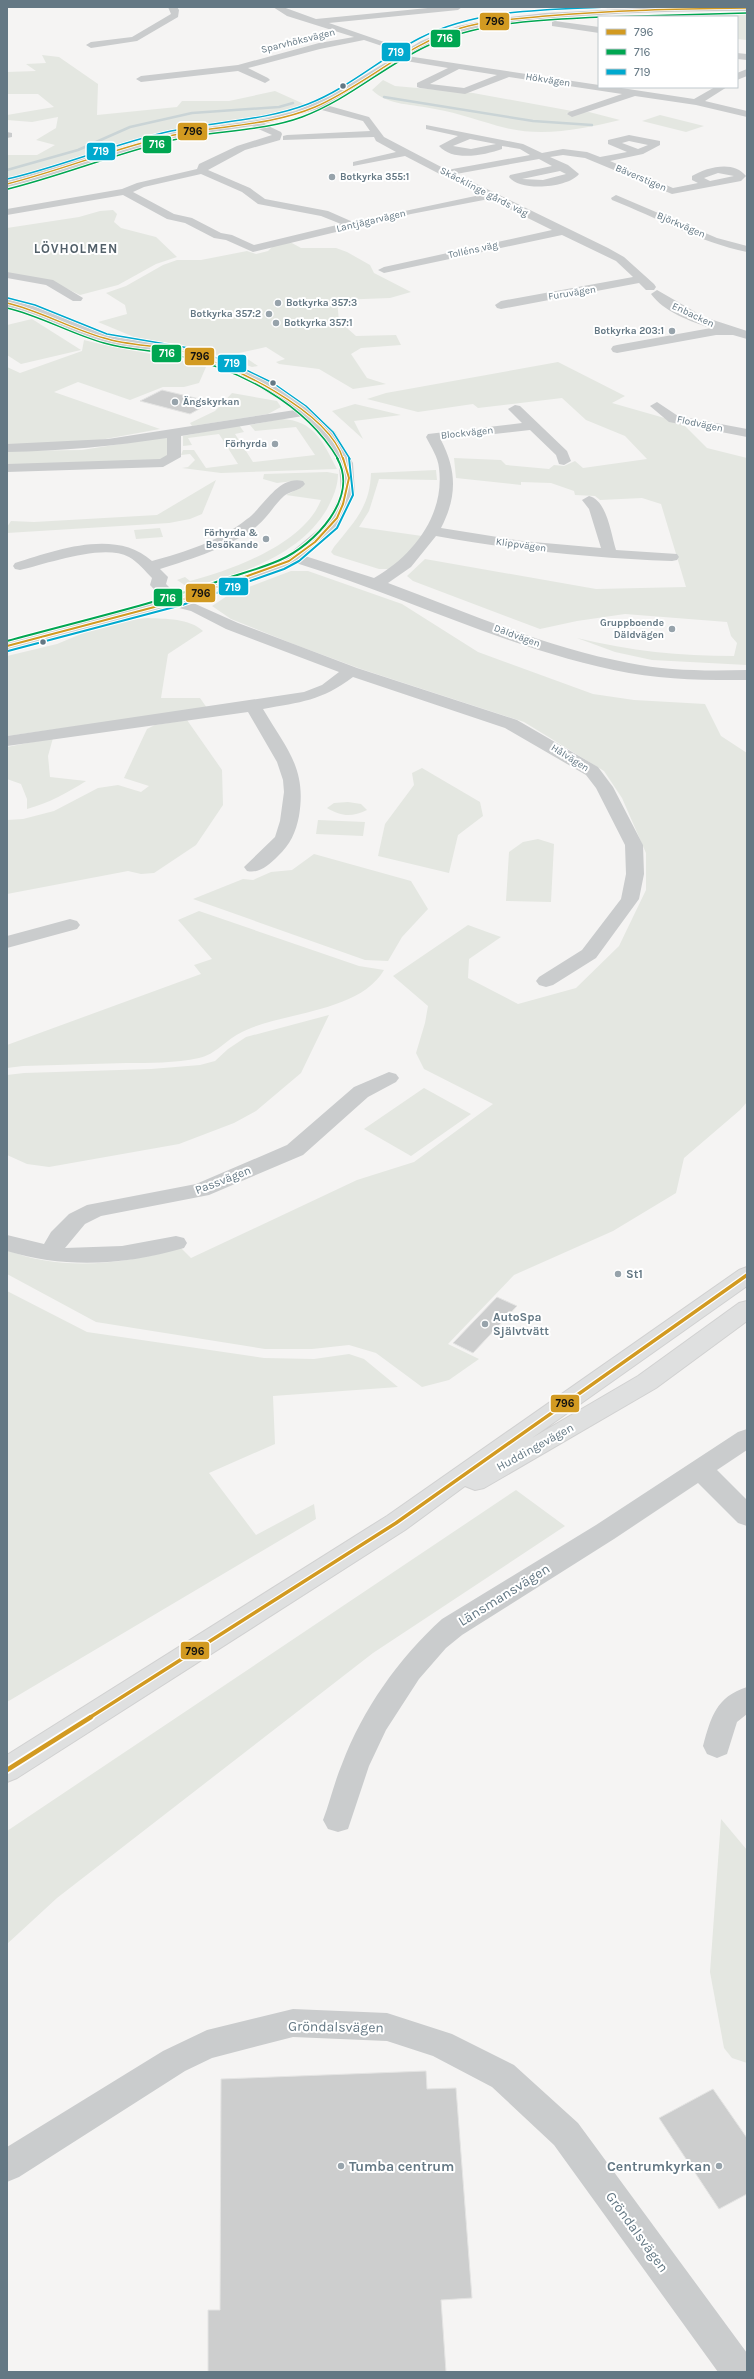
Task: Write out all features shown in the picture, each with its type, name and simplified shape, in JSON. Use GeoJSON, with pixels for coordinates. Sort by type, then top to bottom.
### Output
{"type":"FeatureCollection","features":[{"type":"Feature","properties":{"kind":"main road"},"geometry":{"type":"LineString","coordinates":[[7,1770],[396,1523],[522,1432],[747,1275]]}},
{"type":"Feature","properties":{"kind":"main road","name":"Huddingevägen"},"geometry":{"type":"LineString","coordinates":[[396,1523],[530,1451],[647,1382],[747,1309]]}},
{"type":"Feature","properties":{"kind":"street"},"geometry":{"type":"LineString","coordinates":[[91,45],[134,38],[175,15],[175,10],[172,7]]}},
{"type":"Feature","properties":{"kind":"street"},"geometry":{"type":"LineString","coordinates":[[277,7],[290,14],[363,38],[382,42]]}},
{"type":"Feature","properties":{"kind":"street"},"geometry":{"type":"LineString","coordinates":[[316,22],[405,14],[458,7]]}},
{"type":"Feature","properties":{"kind":"street"},"geometry":{"type":"LineString","coordinates":[[7,184],[59,172],[157,140],[282,117],[316,106],[401,58],[434,37],[459,28],[511,19],[584,10],[747,8]]}},
{"type":"Feature","properties":{"kind":"street"},"geometry":{"type":"LineString","coordinates":[[584,10],[598,17]]}},
{"type":"Feature","properties":{"kind":"street"},"geometry":{"type":"LineString","coordinates":[[544,22],[598,30]]}},
{"type":"Feature","properties":{"kind":"street","name":"Sparvhöksvägen"},"geometry":{"type":"LineString","coordinates":[[141,79],[239,68],[319,46],[363,38]]}},
{"type":"Feature","properties":{"kind":"street","name":"Hökvägen"},"geometry":{"type":"LineString","coordinates":[[401,58],[598,88]]}},
{"type":"Feature","properties":{"kind":"street"},"geometry":{"type":"LineString","coordinates":[[459,66],[420,85],[465,91],[508,74]]}},
{"type":"Feature","properties":{"kind":"street"},"geometry":{"type":"LineString","coordinates":[[239,68],[265,80]]}},
{"type":"Feature","properties":{"kind":"street"},"geometry":{"type":"LineString","coordinates":[[738,76],[747,72]]}},
{"type":"Feature","properties":{"kind":"street","name":"Hökvägen"},"geometry":{"type":"LineString","coordinates":[[600,88],[696,102],[747,114]]}},
{"type":"Feature","properties":{"kind":"street"},"geometry":{"type":"LineString","coordinates":[[696,102],[720,88]]}},
{"type":"Feature","properties":{"kind":"street"},"geometry":{"type":"LineString","coordinates":[[572,114],[633,93]]}},
{"type":"Feature","properties":{"kind":"street","name":"Skäcklinge gårds väg"},"geometry":{"type":"LineString","coordinates":[[316,106],[362,117],[370,121],[375,134],[380,139],[490,196],[613,255],[654,290]]}},
{"type":"Feature","properties":{"kind":"street"},"geometry":{"type":"LineString","coordinates":[[202,171],[203,166],[219,157],[231,154],[241,148],[276,138],[277,134],[251,122]]}},
{"type":"Feature","properties":{"kind":"street"},"geometry":{"type":"LineString","coordinates":[[430,127],[523,147],[564,167]]}},
{"type":"Feature","properties":{"kind":"street"},"geometry":{"type":"LineString","coordinates":[[287,138],[375,134]]}},
{"type":"Feature","properties":{"kind":"street"},"geometry":{"type":"LineString","coordinates":[[467,136],[444,146],[466,153],[496,148],[504,144]]}},
{"type":"Feature","properties":{"kind":"street","name":"Bäverstigen"},"geometry":{"type":"LineString","coordinates":[[446,173],[571,152],[598,160],[668,190],[682,191],[708,185]]}},
{"type":"Feature","properties":{"kind":"street","name":"Bäverstigen"},"geometry":{"type":"LineString","coordinates":[[598,160],[636,152]]}},
{"type":"Feature","properties":{"kind":"street"},"geometry":{"type":"LineString","coordinates":[[357,164],[406,153]]}},
{"type":"Feature","properties":{"kind":"street"},"geometry":{"type":"LineString","coordinates":[[7,212],[125,192],[141,184],[202,171],[246,190],[262,202],[324,213],[352,225]]}},
{"type":"Feature","properties":{"kind":"street","name":"Lantjägarvägen"},"geometry":{"type":"LineString","coordinates":[[125,192],[171,217],[188,220],[218,236],[228,237],[253,249],[352,225],[490,196]]}},
{"type":"Feature","properties":{"kind":"street","name":"Björkvägen"},"geometry":{"type":"LineString","coordinates":[[616,198],[649,210],[665,220],[726,244],[747,249]]}},
{"type":"Feature","properties":{"kind":"street","name":"Tolléns väg"},"geometry":{"type":"LineString","coordinates":[[384,270],[563,231]]}},
{"type":"Feature","properties":{"kind":"street"},"geometry":{"type":"LineString","coordinates":[[7,276],[49,282],[77,298]]}},
{"type":"Feature","properties":{"kind":"street","name":"Furuvägen"},"geometry":{"type":"LineString","coordinates":[[501,305],[628,283],[639,278],[638,276]]}},
{"type":"Feature","properties":{"kind":"street","name":"Enbacken"},"geometry":{"type":"LineString","coordinates":[[654,290],[684,313],[730,332]]}},
{"type":"Feature","properties":{"kind":"street"},"geometry":{"type":"LineString","coordinates":[[7,303],[54,316],[91,334],[125,343],[183,352],[220,364],[281,394],[322,426],[340,451],[349,471],[350,494],[332,526],[295,558],[222,587],[175,602],[7,646]]}},
{"type":"Feature","properties":{"kind":"street"},"geometry":{"type":"LineString","coordinates":[[7,317],[32,309]]}},
{"type":"Feature","properties":{"kind":"street","name":"Enbacken"},"geometry":{"type":"LineString","coordinates":[[617,349],[716,331],[747,335]]}},
{"type":"Feature","properties":{"kind":"street","name":"Flodvägen"},"geometry":{"type":"LineString","coordinates":[[657,406],[674,419],[747,433]]}},
{"type":"Feature","properties":{"kind":"street"},"geometry":{"type":"LineString","coordinates":[[515,409],[562,454],[564,461]]}},
{"type":"Feature","properties":{"kind":"street"},"geometry":{"type":"LineString","coordinates":[[7,448],[75,446],[172,433],[306,412]]}},
{"type":"Feature","properties":{"kind":"street","name":"Blockvägen"},"geometry":{"type":"LineString","coordinates":[[377,583],[401,571],[433,531],[444,501],[446,468],[433,437],[534,426]]}},
{"type":"Feature","properties":{"kind":"street"},"geometry":{"type":"LineString","coordinates":[[7,468],[163,463],[174,457],[174,436],[172,433]]}},
{"type":"Feature","properties":{"kind":"street"},"geometry":{"type":"LineString","coordinates":[[149,567],[193,554],[224,540],[253,522],[280,492],[298,484]]}},
{"type":"Feature","properties":{"kind":"street"},"geometry":{"type":"LineString","coordinates":[[589,500],[596,508],[610,554]]}},
{"type":"Feature","properties":{"kind":"street","name":"Klippvägen"},"geometry":{"type":"LineString","coordinates":[[433,531],[524,546],[610,554],[672,557]]}},
{"type":"Feature","properties":{"kind":"street"},"geometry":{"type":"LineString","coordinates":[[20,566],[75,552],[121,550],[134,554],[160,577],[158,585],[175,602]]}},
{"type":"Feature","properties":{"kind":"street","name":"Däldvägen"},"geometry":{"type":"LineString","coordinates":[[295,558],[377,583],[529,641],[599,663],[664,675],[710,677],[747,675]]}},
{"type":"Feature","properties":{"kind":"street","name":"Hålvägen"},"geometry":{"type":"LineString","coordinates":[[175,602],[196,608],[242,630],[351,671],[522,729],[592,771],[604,787],[634,845],[635,874],[633,890],[630,899],[589,954],[546,981]]}},
{"type":"Feature","properties":{"kind":"street"},"geometry":{"type":"LineString","coordinates":[[7,741],[253,706],[308,696],[328,688],[351,671]]}},
{"type":"Feature","properties":{"kind":"street"},"geometry":{"type":"LineString","coordinates":[[253,706],[284,761],[292,780],[293,796],[288,832],[272,854],[253,867]]}},
{"type":"Feature","properties":{"kind":"street"},"geometry":{"type":"LineString","coordinates":[[7,942],[70,925]]}},
{"type":"Feature","properties":{"kind":"street","name":"Passvägen"},"geometry":{"type":"LineString","coordinates":[[50,1254],[59,1237],[76,1219],[95,1210],[201,1190],[295,1150],[361,1092],[389,1078]]}},
{"type":"Feature","properties":{"kind":"street"},"geometry":{"type":"LineString","coordinates":[[7,1242],[50,1254],[96,1257],[144,1252],[176,1243]]}},
{"type":"Feature","properties":{"kind":"street","name":"Länsmansvägen"},"geometry":{"type":"LineString","coordinates":[[338,1820],[358,1759],[395,1689],[431,1645],[452,1627],[700,1471],[747,1438]]}},
{"type":"Feature","properties":{"kind":"street"},"geometry":{"type":"LineString","coordinates":[[700,1471],[717,1484],[747,1516]]}},
{"type":"Feature","properties":{"kind":"street"},"geometry":{"type":"LineString","coordinates":[[718,1746],[725,1716],[747,1698]]}},
{"type":"Feature","properties":{"kind":"street","name":"Gröndalsvägen"},"geometry":{"type":"LineString","coordinates":[[7,2166],[174,2060],[207,2044],[293,2023],[387,2026],[440,2044],[474,2060],[503,2076],[540,2108],[566,2134],[739,2372]]}},
{"type":"Feature","properties":{"kind":"shaded area"},"geometry":{"type":"Polygon","coordinates":[[[747,13],[747,40],[738,39],[738,16],[680,16],[697,14],[747,13]]]}},
{"type":"Feature","properties":{"kind":"shaded area"},"geometry":{"type":"Polygon","coordinates":[[[42,55],[59,57],[98,84],[97,115],[177,107],[182,101],[229,101],[275,91],[304,104],[302,108],[278,117],[185,130],[139,141],[67,165],[7,180],[7,155],[37,155],[55,145],[36,140],[56,128],[58,117],[32,122],[7,120],[7,115],[54,107],[38,94],[7,94],[7,72],[36,71],[26,64],[46,63],[42,55]]]}},
{"type":"Feature","properties":{"kind":"shaded area"},"geometry":{"type":"Polygon","coordinates":[[[383,80],[395,86],[473,93],[572,111],[566,114],[589,112],[620,120],[563,131],[520,131],[427,107],[393,102],[378,95],[372,90],[383,80]]]}},
{"type":"Feature","properties":{"kind":"shaded area"},"geometry":{"type":"Polygon","coordinates":[[[660,115],[704,126],[686,132],[642,121],[660,115]]]}},
{"type":"Feature","properties":{"kind":"shaded area"},"geometry":{"type":"Polygon","coordinates":[[[113,210],[117,214],[114,222],[121,228],[156,237],[177,257],[156,264],[118,285],[80,295],[49,280],[7,274],[7,228],[79,217],[100,211],[113,210]]]}},
{"type":"Feature","properties":{"kind":"shaded area"},"geometry":{"type":"Polygon","coordinates":[[[290,242],[301,248],[336,248],[347,252],[370,265],[374,273],[411,292],[390,298],[337,300],[339,321],[356,336],[396,335],[401,345],[361,348],[351,354],[367,378],[386,384],[353,389],[319,369],[279,364],[276,362],[285,359],[266,347],[239,353],[258,366],[252,367],[197,348],[134,337],[98,322],[127,314],[125,305],[106,293],[126,286],[163,265],[177,260],[201,260],[247,251],[256,254],[268,251],[274,245],[290,242]]]}},
{"type":"Feature","properties":{"kind":"shaded area"},"geometry":{"type":"Polygon","coordinates":[[[32,319],[81,350],[21,364],[7,355],[7,325],[32,319]]]}},
{"type":"Feature","properties":{"kind":"shaded area"},"geometry":{"type":"Polygon","coordinates":[[[84,340],[176,359],[206,367],[199,383],[184,387],[163,387],[130,400],[78,382],[54,392],[160,429],[89,442],[7,445],[7,367],[20,373],[82,351],[84,340]]]}},
{"type":"Feature","properties":{"kind":"shaded area"},"geometry":{"type":"Polygon","coordinates":[[[558,362],[625,396],[612,403],[682,423],[707,448],[747,458],[747,665],[652,660],[615,652],[577,638],[597,643],[655,652],[734,656],[737,643],[731,636],[727,622],[625,614],[577,621],[540,629],[413,581],[407,576],[425,559],[596,589],[686,587],[661,504],[642,498],[600,500],[595,496],[575,495],[574,491],[551,483],[521,482],[521,485],[456,478],[454,458],[501,460],[506,465],[549,469],[554,465],[564,466],[575,461],[583,468],[647,459],[625,436],[586,420],[562,398],[478,408],[473,404],[418,412],[367,399],[386,393],[558,362]]]}},
{"type":"Feature","properties":{"kind":"shaded area"},"geometry":{"type":"Polygon","coordinates":[[[232,393],[277,401],[281,407],[268,414],[192,426],[190,423],[215,411],[232,393]]]}},
{"type":"Feature","properties":{"kind":"shaded area"},"geometry":{"type":"Polygon","coordinates":[[[355,404],[401,415],[354,421],[363,439],[332,411],[355,404]]]}},
{"type":"Feature","properties":{"kind":"shaded area"},"geometry":{"type":"Polygon","coordinates":[[[281,419],[302,423],[310,428],[322,442],[337,469],[221,473],[182,468],[188,467],[195,460],[190,454],[181,455],[183,450],[194,450],[206,468],[238,464],[219,434],[188,438],[192,445],[183,446],[183,436],[239,425],[244,432],[235,434],[253,462],[315,455],[296,427],[255,431],[250,425],[281,419]]]}},
{"type":"Feature","properties":{"kind":"shaded area"},"geometry":{"type":"Polygon","coordinates":[[[165,437],[170,438],[167,457],[159,460],[7,466],[7,451],[82,450],[165,437]]]}},
{"type":"Feature","properties":{"kind":"shaded area"},"geometry":{"type":"Polygon","coordinates":[[[436,470],[437,480],[379,479],[369,511],[359,527],[422,536],[407,555],[389,569],[379,569],[334,555],[331,552],[360,513],[368,495],[371,473],[436,470]]]}},
{"type":"Feature","properties":{"kind":"shaded area"},"geometry":{"type":"Polygon","coordinates":[[[327,472],[338,474],[333,496],[327,509],[315,526],[301,540],[266,561],[247,570],[189,588],[177,580],[185,577],[190,581],[207,576],[226,570],[265,553],[299,530],[312,516],[321,500],[286,495],[302,487],[294,481],[277,483],[263,479],[264,474],[327,472]]]}},
{"type":"Feature","properties":{"kind":"shaded area"},"geometry":{"type":"Polygon","coordinates":[[[216,480],[202,514],[190,519],[169,523],[7,533],[7,527],[11,521],[34,522],[157,515],[216,480]]]}},
{"type":"Feature","properties":{"kind":"shaded area"},"geometry":{"type":"Polygon","coordinates":[[[160,528],[163,537],[136,539],[134,530],[160,528]]]}},
{"type":"Feature","properties":{"kind":"shaded area"},"geometry":{"type":"Polygon","coordinates":[[[291,571],[308,571],[402,604],[478,652],[593,694],[634,700],[705,704],[721,736],[747,753],[747,1102],[740,1110],[684,1158],[676,1193],[613,1231],[514,1275],[448,1344],[479,1359],[449,1380],[422,1387],[376,1353],[349,1345],[312,1349],[265,1349],[96,1322],[7,1274],[7,1250],[28,1257],[71,1263],[94,1263],[138,1258],[181,1248],[191,1258],[357,1180],[414,1162],[493,1104],[424,1069],[416,1053],[425,1023],[428,1006],[393,976],[468,925],[501,937],[469,959],[468,978],[518,1004],[576,988],[619,946],[646,890],[646,853],[622,798],[604,771],[524,722],[361,669],[296,645],[231,619],[212,606],[230,594],[291,571]]]}},
{"type":"Feature","properties":{"kind":"shaded area"},"geometry":{"type":"Polygon","coordinates":[[[148,618],[184,621],[203,631],[168,654],[161,698],[200,698],[207,708],[7,736],[7,656],[57,644],[86,632],[128,620],[148,618]]]}},
{"type":"Feature","properties":{"kind":"shaded area"},"geometry":{"type":"Polygon","coordinates":[[[187,720],[222,770],[223,805],[196,845],[154,873],[141,874],[128,871],[7,894],[7,820],[23,819],[54,811],[98,788],[118,785],[141,792],[149,786],[124,778],[147,729],[155,725],[187,720]]]}},
{"type":"Feature","properties":{"kind":"shaded area"},"geometry":{"type":"Polygon","coordinates":[[[53,738],[48,756],[50,777],[86,781],[58,797],[27,809],[27,799],[21,784],[7,779],[7,747],[53,738]]]}},
{"type":"Feature","properties":{"kind":"shaded area"},"geometry":{"type":"Polygon","coordinates":[[[422,768],[480,802],[483,816],[458,835],[449,873],[378,856],[385,824],[414,785],[412,773],[422,768]]]}},
{"type":"Feature","properties":{"kind":"shaded area"},"geometry":{"type":"Polygon","coordinates":[[[348,802],[361,804],[367,810],[357,814],[347,815],[337,813],[327,808],[334,803],[348,802]]]}},
{"type":"Feature","properties":{"kind":"shaded area"},"geometry":{"type":"Polygon","coordinates":[[[318,820],[365,822],[363,836],[316,834],[318,820]]]}},
{"type":"Feature","properties":{"kind":"shaded area"},"geometry":{"type":"Polygon","coordinates":[[[538,839],[554,844],[551,902],[506,901],[509,852],[523,842],[538,839]]]}},
{"type":"Feature","properties":{"kind":"shaded area"},"geometry":{"type":"Polygon","coordinates":[[[314,854],[411,881],[428,909],[402,937],[388,961],[365,960],[193,899],[243,879],[253,880],[271,872],[292,870],[314,854]]]}},
{"type":"Feature","properties":{"kind":"shaded area"},"geometry":{"type":"Polygon","coordinates":[[[199,911],[359,966],[384,970],[372,984],[357,995],[318,1010],[258,1025],[237,1035],[210,1054],[199,1058],[162,1062],[23,1066],[7,1068],[7,1045],[201,974],[194,965],[212,959],[178,920],[199,911]]]}},
{"type":"Feature","properties":{"kind":"shaded area"},"geometry":{"type":"Polygon","coordinates":[[[329,1015],[301,1073],[256,1111],[234,1123],[179,1144],[49,1167],[27,1164],[7,1155],[7,1075],[24,1073],[151,1069],[200,1065],[215,1061],[228,1049],[246,1037],[329,1015]]]}},
{"type":"Feature","properties":{"kind":"shaded area"},"geometry":{"type":"Polygon","coordinates":[[[424,1088],[471,1114],[411,1156],[364,1129],[424,1088]]]}},
{"type":"Feature","properties":{"kind":"shaded area"},"geometry":{"type":"Polygon","coordinates":[[[7,1291],[87,1332],[264,1358],[314,1359],[349,1354],[364,1359],[398,1387],[273,1396],[275,1444],[209,1473],[256,1535],[314,1504],[316,1519],[7,1702],[7,1291]]]}},
{"type":"Feature","properties":{"kind":"shaded area"},"geometry":{"type":"Polygon","coordinates":[[[516,1490],[565,1526],[373,1653],[57,1898],[7,1944],[7,1831],[516,1490]]]}},
{"type":"Feature","properties":{"kind":"shaded area"},"geometry":{"type":"Polygon","coordinates":[[[721,1819],[747,1850],[747,2063],[732,2058],[724,2048],[710,1972],[721,1819]]]}},
{"type":"Feature","properties":{"kind":"building","name":"Ängskyrkan"},"geometry":{"type":"Polygon","coordinates":[[[162,390],[212,402],[190,414],[140,401],[162,390]]]}},
{"type":"Feature","properties":{"kind":"building","name":"AutoSpa Självtvätt"},"geometry":{"type":"Polygon","coordinates":[[[497,1297],[517,1306],[473,1353],[453,1343],[497,1297]]]}},
{"type":"Feature","properties":{"kind":"building","name":"Tumba centrum"},"geometry":{"type":"Polygon","coordinates":[[[426,2071],[427,2089],[456,2088],[472,2298],[441,2300],[446,2372],[208,2372],[208,2310],[220,2310],[221,2079],[426,2071]]]}},
{"type":"Feature","properties":{"kind":"building","name":"Centrumkyrkan"},"geometry":{"type":"Polygon","coordinates":[[[713,2089],[747,2138],[747,2194],[719,2209],[659,2118],[713,2089]]]}},
{"type":"Feature","properties":{"kind":"waterway"},"geometry":{"type":"LineString","coordinates":[[384,97],[533,121],[592,125]]}},
{"type":"Feature","properties":{"kind":"waterway"},"geometry":{"type":"LineString","coordinates":[[7,170],[78,150],[130,127],[192,113],[279,107],[293,103]]}},
{"type":"Feature","properties":{"kind":"transit line","name":"719"},"geometry":{"type":"LineString","coordinates":[[7,179],[49,168],[150,136],[292,110],[337,90],[392,54],[420,38],[442,28],[464,21],[487,16],[535,10],[606,7]]}},
{"type":"Feature","properties":{"kind":"transit line","name":"796"},"geometry":{"type":"LineString","coordinates":[[7,184],[49,173],[153,140],[192,132],[263,122],[298,113],[334,98],[423,44],[441,35],[461,28],[485,23],[581,13],[747,8]]}},
{"type":"Feature","properties":{"kind":"transit line","name":"716"},"geometry":{"type":"LineString","coordinates":[[639,16],[747,13]]}},
{"type":"Feature","properties":{"kind":"transit line","name":"716"},"geometry":{"type":"LineString","coordinates":[[8,189],[50,178],[173,140],[206,134],[271,126],[302,117],[335,102],[411,54],[427,46],[468,31],[511,23],[598,17]]}},
{"type":"Feature","properties":{"kind":"transit line","name":"719"},"geometry":{"type":"LineString","coordinates":[[8,298],[35,305],[107,334],[189,348],[236,365],[273,383],[306,406],[333,432],[351,461],[353,495],[337,528],[299,561],[284,569],[182,605],[8,651]]}},
{"type":"Feature","properties":{"kind":"transit line","name":"796"},"geometry":{"type":"LineString","coordinates":[[7,303],[32,310],[81,331],[106,339],[180,350],[213,361],[241,373],[270,389],[299,408],[324,429],[341,453],[349,478],[343,504],[334,523],[309,547],[296,557],[282,564],[181,600],[7,646]]}},
{"type":"Feature","properties":{"kind":"transit line","name":"716"},"geometry":{"type":"LineString","coordinates":[[7,308],[32,315],[91,339],[114,346],[177,355],[208,364],[253,383],[296,410],[314,426],[329,444],[340,463],[343,484],[342,495],[330,518],[311,538],[280,560],[179,595],[7,641]]}},
{"type":"Feature","properties":{"kind":"transit line","name":"796"},"geometry":{"type":"LineString","coordinates":[[7,1770],[396,1523],[747,1275]]}},
{"type":"Feature","properties":{"kind":"place","name":"Botkyrka 355:1"},"geometry":{"type":"Point","coordinates":[332,177]}},
{"type":"Feature","properties":{"kind":"place","name":"Botkyrka 357:3"},"geometry":{"type":"Point","coordinates":[278,303]}},
{"type":"Feature","properties":{"kind":"place","name":"Botkyrka 357:2"},"geometry":{"type":"Point","coordinates":[269,314]}},
{"type":"Feature","properties":{"kind":"place","name":"Botkyrka 357:1"},"geometry":{"type":"Point","coordinates":[276,323]}},
{"type":"Feature","properties":{"kind":"place","name":"Botkyrka 203:1"},"geometry":{"type":"Point","coordinates":[672,331]}},
{"type":"Feature","properties":{"kind":"place","name":"Ängskyrkan"},"geometry":{"type":"Point","coordinates":[175,402]}},
{"type":"Feature","properties":{"kind":"place","name":"Förhyrda"},"geometry":{"type":"Point","coordinates":[275,444]}},
{"type":"Feature","properties":{"kind":"place","name":"Förhyrda & Besökande"},"geometry":{"type":"Point","coordinates":[266,539]}},
{"type":"Feature","properties":{"kind":"place","name":"Gruppboende Däldvägen"},"geometry":{"type":"Point","coordinates":[672,629]}},
{"type":"Feature","properties":{"kind":"place","name":"St1"},"geometry":{"type":"Point","coordinates":[618,1274]}},
{"type":"Feature","properties":{"kind":"place","name":"AutoSpa Självtvätt"},"geometry":{"type":"Point","coordinates":[485,1324]}},
{"type":"Feature","properties":{"kind":"place","name":"Tumba centrum"},"geometry":{"type":"Point","coordinates":[341,2166]}},
{"type":"Feature","properties":{"kind":"place","name":"Centrumkyrkan"},"geometry":{"type":"Point","coordinates":[719,2166]}},
{"type":"Feature","properties":{"kind":"district","name":"LÖVHOLMEN"},"geometry":{"type":"Point","coordinates":[76,248]}}]}
